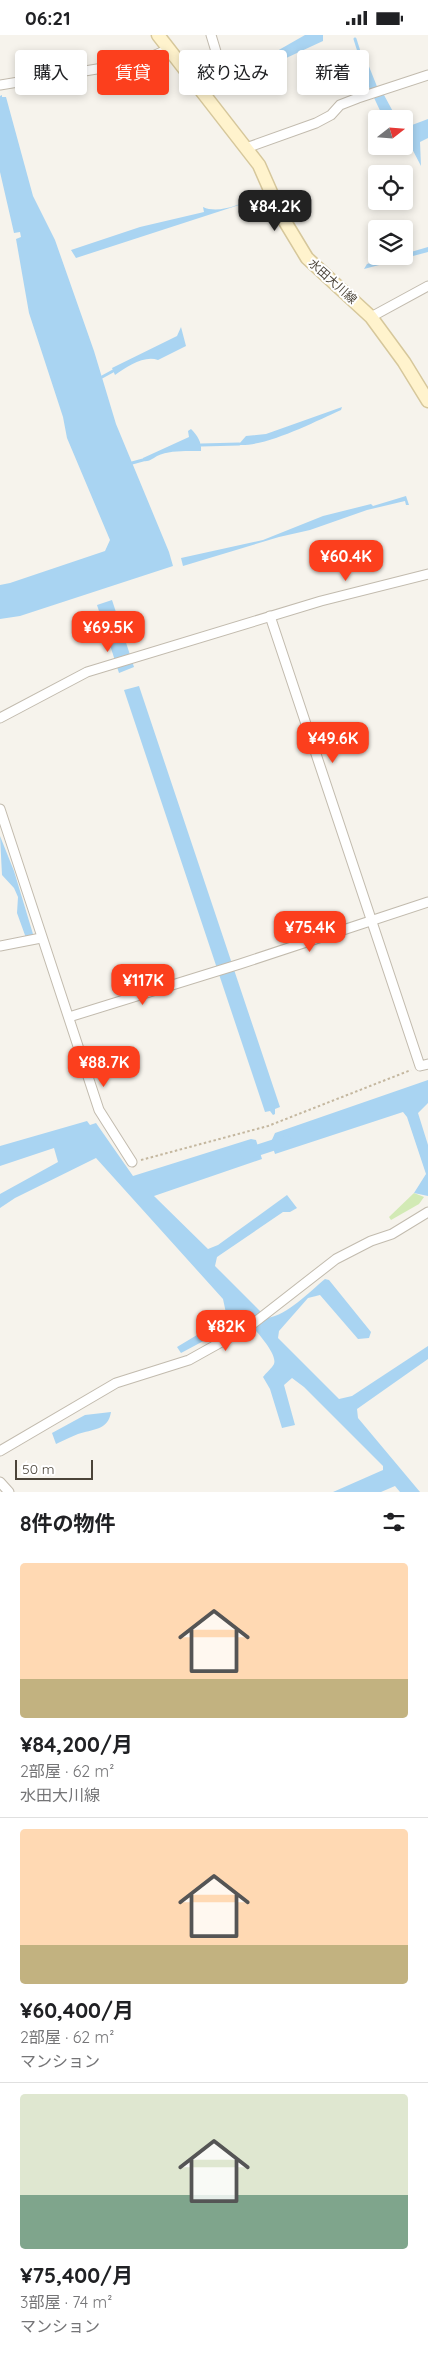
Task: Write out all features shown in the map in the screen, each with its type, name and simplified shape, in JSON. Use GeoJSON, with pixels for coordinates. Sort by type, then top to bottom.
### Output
{"type":"FeatureCollection","features":[{"type":"Feature","properties":{"kind":"main road","name":"水田大川線"},"geometry":{"type":"LineString","coordinates":[[158,35],[179,62]]}},
{"type":"Feature","properties":{"kind":"main road","name":"水田大川線"},"geometry":{"type":"LineString","coordinates":[[205,95],[259,165],[281,215],[307,258],[371,317],[404,362],[428,401]]}},
{"type":"Feature","properties":{"kind":"street"},"geometry":{"type":"LineString","coordinates":[[211,35],[216,50]]}},
{"type":"Feature","properties":{"kind":"street"},"geometry":{"type":"LineString","coordinates":[[4,84],[118,66],[152,58],[169,49]]}},
{"type":"Feature","properties":{"kind":"street"},"geometry":{"type":"LineString","coordinates":[[246,148],[316,123],[331,115],[340,105],[428,75]]}},
{"type":"Feature","properties":{"kind":"street"},"geometry":{"type":"LineString","coordinates":[[371,317],[428,286]]}},
{"type":"Feature","properties":{"kind":"street"},"geometry":{"type":"LineString","coordinates":[[0,717],[96,669],[321,601],[428,574]]}},
{"type":"Feature","properties":{"kind":"street"},"geometry":{"type":"LineString","coordinates":[[270,616],[372,920],[424,1065]]}},
{"type":"Feature","properties":{"kind":"street"},"geometry":{"type":"LineString","coordinates":[[0,809],[99,1110],[132,1162]]}},
{"type":"Feature","properties":{"kind":"street"},"geometry":{"type":"LineString","coordinates":[[69,1017],[240,964],[428,901]]}},
{"type":"Feature","properties":{"kind":"street"},"geometry":{"type":"LineString","coordinates":[[0,946],[41,938]]}},
{"type":"Feature","properties":{"kind":"street"},"geometry":{"type":"LineString","coordinates":[[0,1451],[116,1383],[189,1360],[250,1326],[336,1259],[371,1241],[392,1234],[428,1212]]}},
{"type":"Feature","properties":{"kind":"street"},"geometry":{"type":"LineString","coordinates":[[0,1482],[9,1492]]}},
{"type":"Feature","properties":{"kind":"path"},"geometry":{"type":"LineString","coordinates":[[132,1162],[268,1126],[424,1065]]}},
{"type":"Feature","properties":{"kind":"green space"},"geometry":{"type":"Polygon","coordinates":[[[414,1193],[424,1197],[419,1204],[391,1220],[389,1217],[414,1193]]]}},
{"type":"Feature","properties":{"kind":"water"},"geometry":{"type":"Polygon","coordinates":[[[305,35],[323,35],[323,41],[304,50],[297,50],[297,53],[287,58],[287,50],[279,50],[305,35]]]}},
{"type":"Feature","properties":{"kind":"water"},"geometry":{"type":"Polygon","coordinates":[[[369,66],[380,94],[384,95],[392,110],[380,110],[369,87],[369,66]]]}},
{"type":"Feature","properties":{"kind":"water"},"geometry":{"type":"Polygon","coordinates":[[[2,95],[2,97],[6,97],[33,196],[55,240],[94,351],[116,424],[169,552],[173,566],[20,616],[0,619],[0,585],[105,551],[110,540],[67,438],[63,417],[29,313],[16,239],[21,237],[20,232],[14,233],[0,172],[0,96],[2,95]]]}},
{"type":"Feature","properties":{"kind":"water"},"geometry":{"type":"Polygon","coordinates":[[[428,119],[428,138],[420,142],[421,166],[413,151],[413,125],[428,119]]]}},
{"type":"Feature","properties":{"kind":"water"},"geometry":{"type":"Polygon","coordinates":[[[263,195],[264,197],[76,258],[71,250],[140,227],[204,212],[203,207],[225,209],[263,195]]]}},
{"type":"Feature","properties":{"kind":"water"},"geometry":{"type":"Polygon","coordinates":[[[428,247],[428,252],[413,256],[413,251],[428,247]]]}},
{"type":"Feature","properties":{"kind":"water"},"geometry":{"type":"Polygon","coordinates":[[[368,265],[379,265],[364,269],[368,265]]]}},
{"type":"Feature","properties":{"kind":"water"},"geometry":{"type":"Polygon","coordinates":[[[181,327],[186,346],[158,360],[141,360],[115,375],[112,368],[177,336],[181,327]]]}},
{"type":"Feature","properties":{"kind":"water"},"geometry":{"type":"Polygon","coordinates":[[[342,407],[341,410],[277,438],[264,442],[239,444],[246,436],[266,434],[342,407]]]}},
{"type":"Feature","properties":{"kind":"water"},"geometry":{"type":"Polygon","coordinates":[[[191,429],[199,439],[201,451],[178,451],[157,456],[149,461],[143,461],[143,458],[189,437],[188,431],[191,429]]]}},
{"type":"Feature","properties":{"kind":"water"},"geometry":{"type":"Polygon","coordinates":[[[406,496],[409,505],[406,505],[405,501],[367,510],[310,530],[279,537],[183,566],[181,558],[263,540],[323,516],[371,504],[373,506],[406,496]]]}},
{"type":"Feature","properties":{"kind":"water"},"geometry":{"type":"Polygon","coordinates":[[[112,600],[134,667],[119,673],[97,605],[112,600]]]}},
{"type":"Feature","properties":{"kind":"water"},"geometry":{"type":"Polygon","coordinates":[[[139,686],[280,1107],[275,1109],[275,1114],[273,1115],[270,1111],[265,1112],[124,690],[139,686]]]}},
{"type":"Feature","properties":{"kind":"water"},"geometry":{"type":"Polygon","coordinates":[[[0,836],[14,871],[33,934],[31,938],[26,938],[17,913],[18,897],[14,888],[2,875],[0,836]]]}},
{"type":"Feature","properties":{"kind":"water"},"geometry":{"type":"Polygon","coordinates":[[[428,1080],[428,1103],[418,1113],[428,1145],[428,1196],[414,1193],[426,1174],[407,1117],[403,1112],[275,1154],[271,1142],[275,1133],[428,1080]]]}},
{"type":"Feature","properties":{"kind":"water"},"geometry":{"type":"Polygon","coordinates":[[[87,1121],[90,1125],[96,1123],[133,1176],[251,1139],[256,1140],[262,1159],[154,1196],[208,1249],[218,1245],[287,1195],[297,1208],[290,1212],[283,1212],[217,1257],[215,1266],[267,1318],[290,1308],[325,1279],[329,1280],[371,1332],[369,1338],[358,1339],[320,1295],[308,1298],[279,1331],[278,1338],[339,1399],[352,1396],[428,1346],[428,1359],[357,1409],[358,1418],[420,1492],[400,1492],[395,1486],[381,1492],[333,1492],[383,1470],[383,1466],[304,1387],[292,1378],[284,1385],[295,1425],[282,1428],[270,1389],[263,1377],[273,1366],[274,1359],[269,1347],[246,1319],[238,1318],[211,1337],[181,1353],[177,1347],[202,1332],[226,1313],[223,1299],[96,1158],[15,1198],[0,1208],[0,1194],[58,1162],[54,1148],[0,1166],[0,1146],[87,1121]]]}},
{"type":"Feature","properties":{"kind":"water"},"geometry":{"type":"Polygon","coordinates":[[[111,1412],[107,1423],[103,1426],[56,1444],[52,1433],[85,1415],[111,1412]]]}},
{"type":"Feature","properties":{"kind":"waterway"},"geometry":{"type":"LineString","coordinates":[[355,39],[358,50]]}},
{"type":"Feature","properties":{"kind":"waterway"},"geometry":{"type":"LineString","coordinates":[[102,377],[113,371]]}},
{"type":"Feature","properties":{"kind":"waterway"},"geometry":{"type":"LineString","coordinates":[[201,445],[239,444]]}},
{"type":"Feature","properties":{"kind":"waterway"},"geometry":{"type":"LineString","coordinates":[[132,463],[143,460]]}},
{"type":"Feature","properties":{"kind":"waterway"},"geometry":{"type":"LineString","coordinates":[[246,1154],[286,1141]]}}]}
